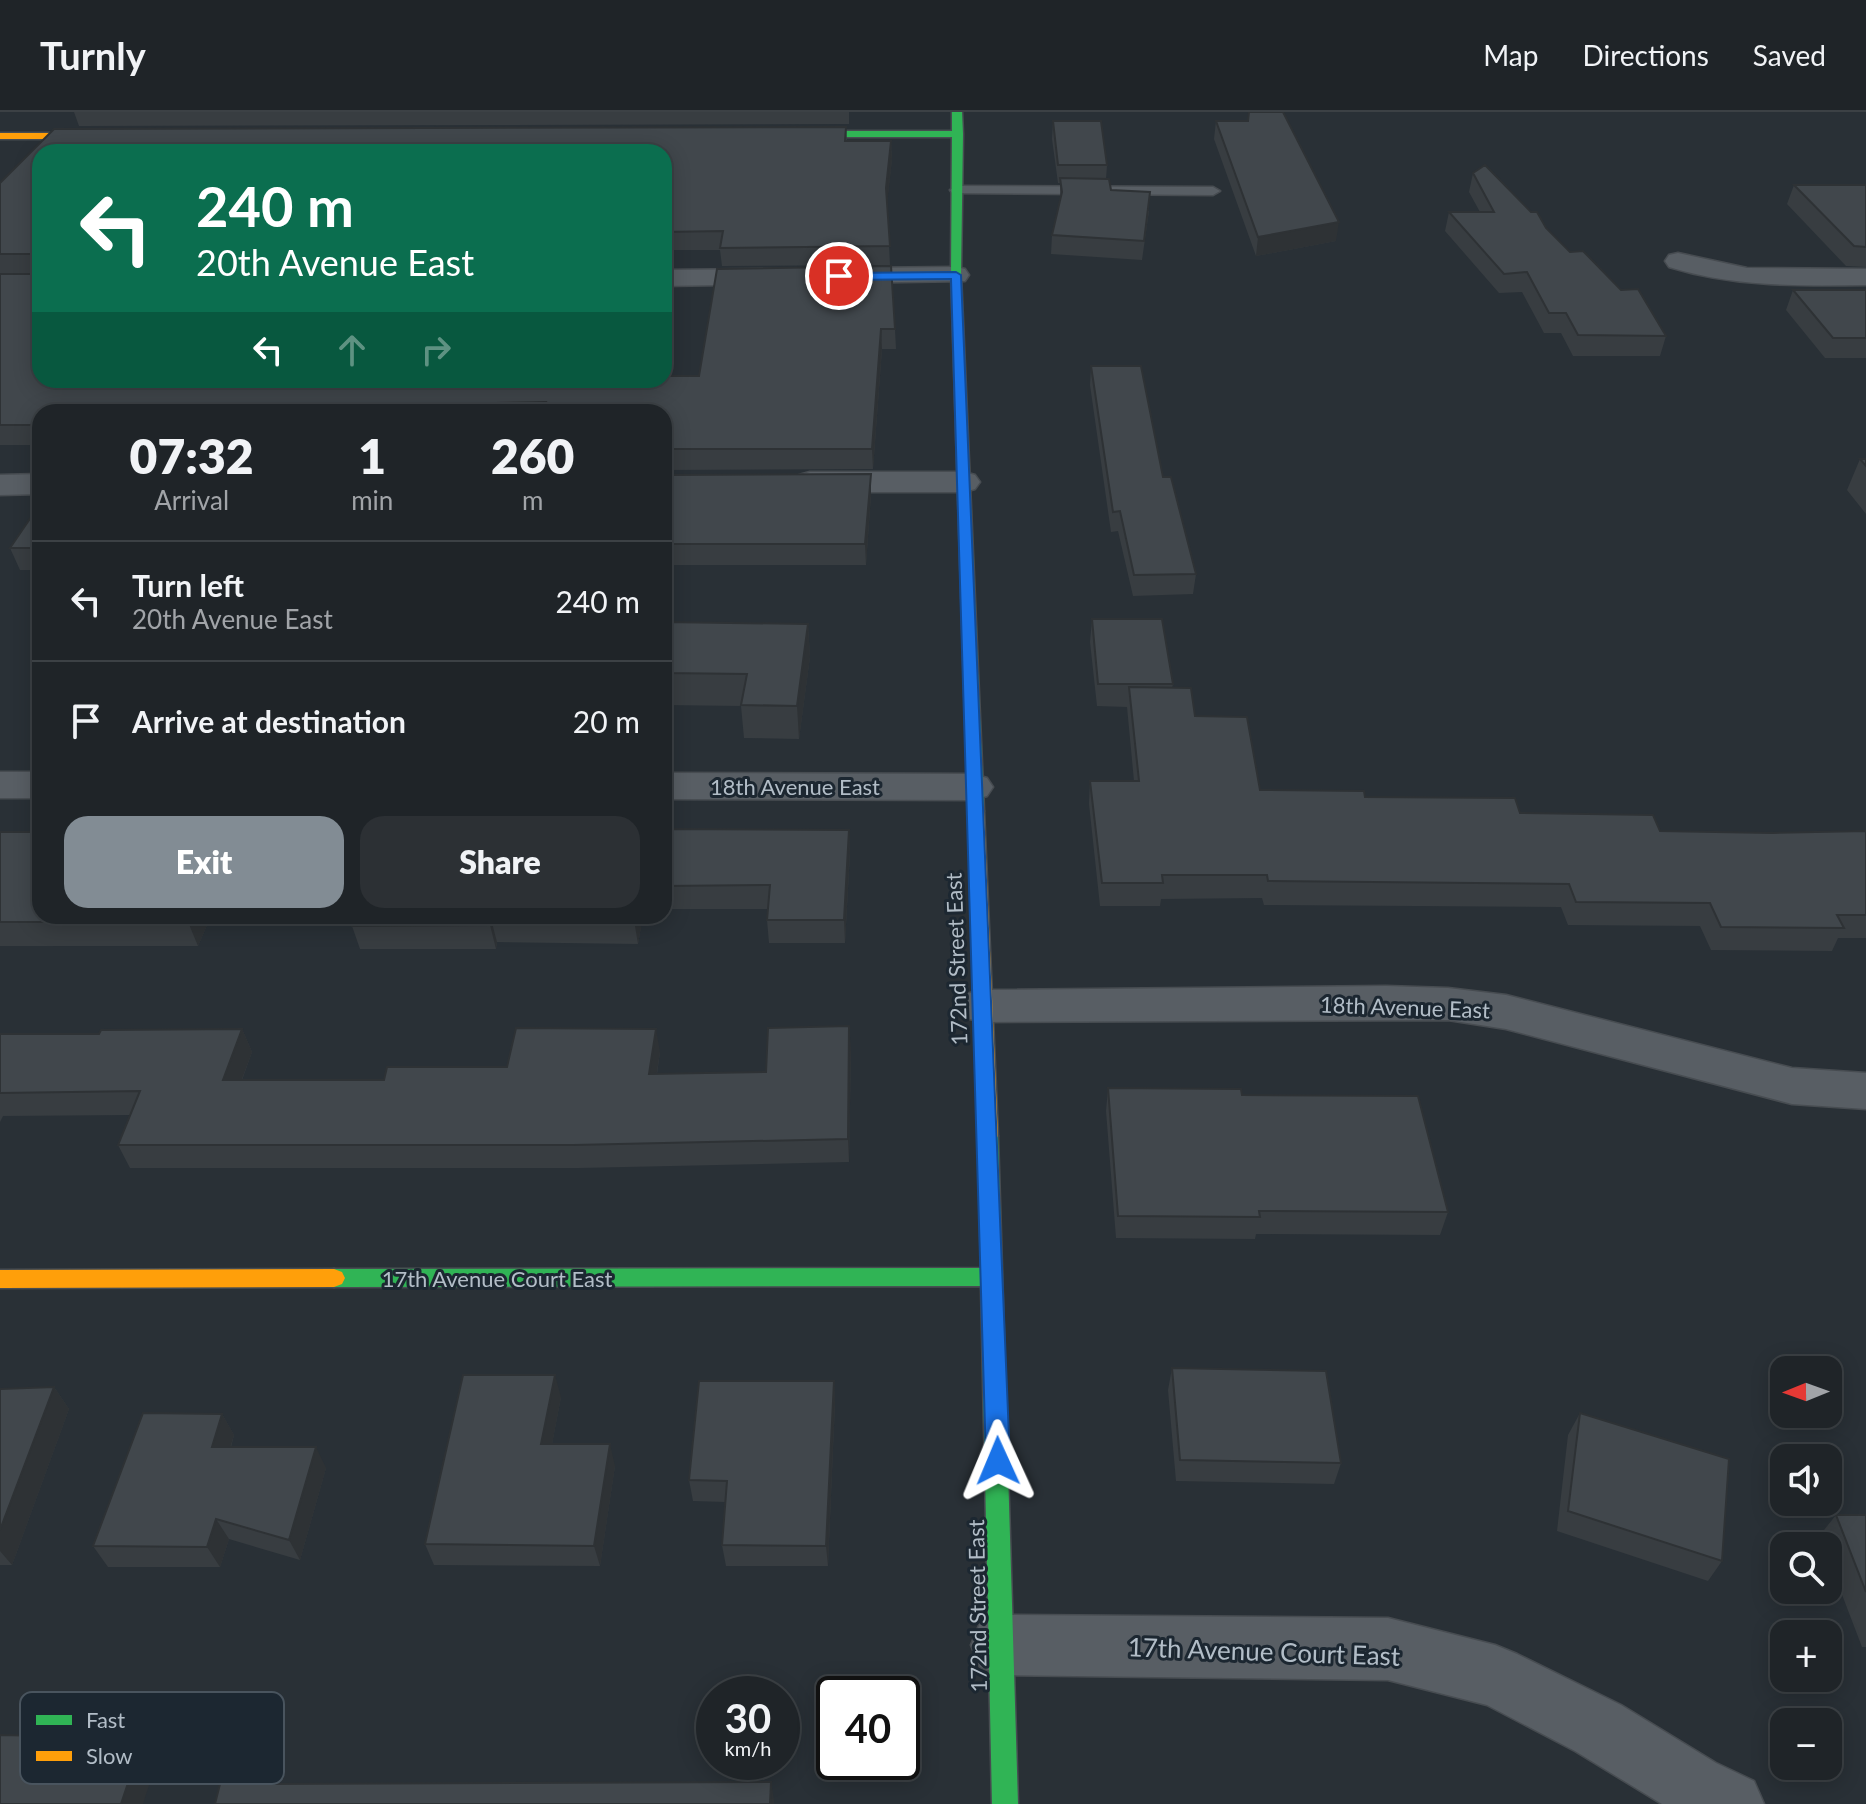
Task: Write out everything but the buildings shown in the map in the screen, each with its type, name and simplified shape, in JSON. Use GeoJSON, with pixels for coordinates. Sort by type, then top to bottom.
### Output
{"type":"FeatureCollection","features":[{"type":"Feature","properties":{"kind":"street","name":"172nd Street East"},"geometry":{"type":"LineString","coordinates":[[957,112],[956,275],[993,1277],[1005,1804]]}},
{"type":"Feature","properties":{"kind":"street"},"geometry":{"type":"LineString","coordinates":[[766,134],[958,134]]}},
{"type":"Feature","properties":{"kind":"street"},"geometry":{"type":"LineString","coordinates":[[0,136],[129,136]]}},
{"type":"Feature","properties":{"kind":"street"},"geometry":{"type":"LineString","coordinates":[[1678,261],[1700,269],[1759,277],[1866,277]]}},
{"type":"Feature","properties":{"kind":"street"},"geometry":{"type":"LineString","coordinates":[[672,278],[956,275]]}},
{"type":"Feature","properties":{"kind":"street"},"geometry":{"type":"LineString","coordinates":[[775,482],[964,482]]}},
{"type":"Feature","properties":{"kind":"street"},"geometry":{"type":"LineString","coordinates":[[0,485],[32,484]]}},
{"type":"Feature","properties":{"kind":"street"},"geometry":{"type":"LineString","coordinates":[[0,785],[32,785]]}},
{"type":"Feature","properties":{"kind":"street","name":"18th Avenue East"},"geometry":{"type":"LineString","coordinates":[[672,786],[973,787]]}},
{"type":"Feature","properties":{"kind":"street","name":"18th Avenue East"},"geometry":{"type":"LineString","coordinates":[[982,1006],[1448,1004],[1506,1012],[1792,1086],[1866,1091]]}},
{"type":"Feature","properties":{"kind":"street","name":"17th Avenue Court East"},"geometry":{"type":"LineString","coordinates":[[0,1279],[993,1277]]}},
{"type":"Feature","properties":{"kind":"street","name":"17th Avenue Court East"},"geometry":{"type":"LineString","coordinates":[[1002,1645],[1388,1649],[1495,1676],[1598,1728],[1693,1786],[1731,1804]]}},
{"type":"Feature","properties":{"kind":"lane"},"geometry":{"type":"LineString","coordinates":[[957,190],[1213,191]]}},
{"type":"Feature","properties":{"kind":"traffic: fast"},"geometry":{"type":"LineString","coordinates":[[957,112],[956,275],[976,811]]}},
{"type":"Feature","properties":{"kind":"traffic: fast"},"geometry":{"type":"LineString","coordinates":[[788,134],[958,134]]}},
{"type":"Feature","properties":{"kind":"traffic: fast"},"geometry":{"type":"LineString","coordinates":[[988,1136],[1005,1804]]}},
{"type":"Feature","properties":{"kind":"traffic: fast"},"geometry":{"type":"LineString","coordinates":[[334,1278],[993,1277]]}},
{"type":"Feature","properties":{"kind":"traffic: slow"},"geometry":{"type":"LineString","coordinates":[[0,136],[107,136]]}},
{"type":"Feature","properties":{"kind":"traffic: slow"},"geometry":{"type":"LineString","coordinates":[[976,811],[988,1136]]}},
{"type":"Feature","properties":{"kind":"traffic: slow"},"geometry":{"type":"LineString","coordinates":[[0,1279],[334,1278]]}},
{"type":"Feature","properties":{"kind":"route"},"geometry":{"type":"LineString","coordinates":[[839,276],[956,275],[998,1461]]}}]}
